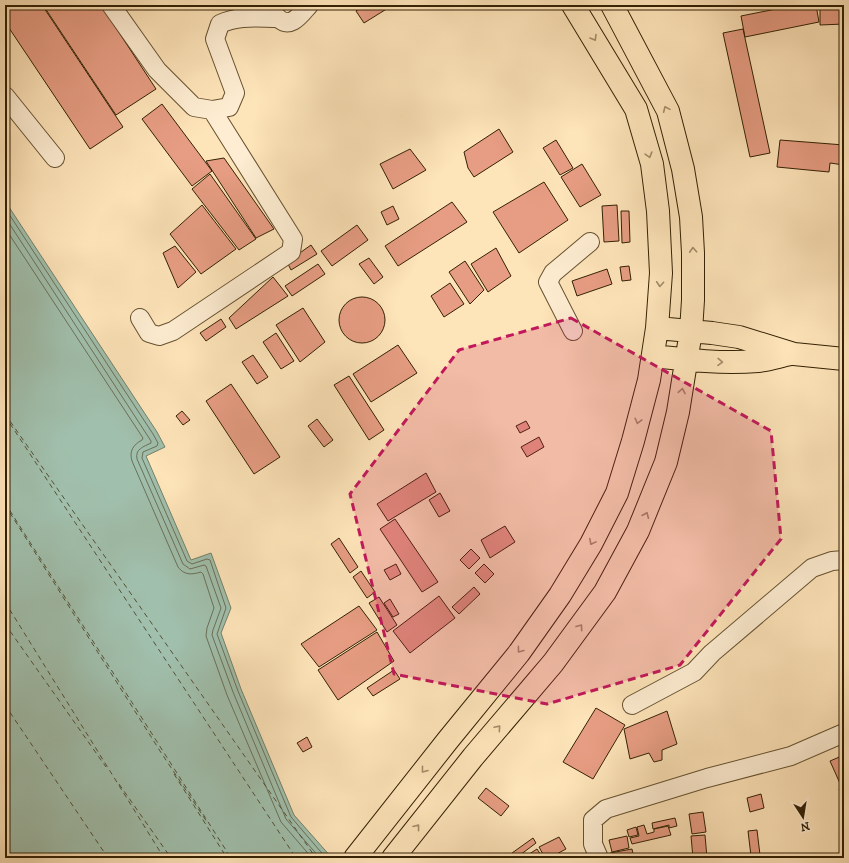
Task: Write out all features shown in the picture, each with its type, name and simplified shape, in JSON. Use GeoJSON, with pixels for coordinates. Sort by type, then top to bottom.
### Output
{"type":"FeatureCollection","features":[{"type":"Feature","properties":{"kind":"main road"},"geometry":{"type":"LineString","coordinates":[[355,858],[518,653],[560,595],[591,544],[616,493],[633,441],[649,380],[654,356],[661,272],[658,211],[652,164],[636,109],[573,5]]}},
{"type":"Feature","properties":{"kind":"main road"},"geometry":{"type":"LineString","coordinates":[[393,858],[473,757],[553,664],[605,592],[638,531],[666,462],[678,412],[691,331],[693,300],[693,253],[691,217],[683,169],[668,111],[612,5]]}},
{"type":"Feature","properties":{"kind":"main road"},"geometry":{"type":"LineString","coordinates":[[657,328],[712,332],[739,337],[794,354],[844,359]]}},
{"type":"Feature","properties":{"kind":"main road"},"geometry":{"type":"LineString","coordinates":[[654,356],[706,362],[743,362],[759,361],[794,354]]}},
{"type":"Feature","properties":{"kind":"street"},"geometry":{"type":"LineString","coordinates":[[111,5],[158,70],[194,107],[212,110],[229,107],[235,93],[215,39],[220,24],[231,19],[273,12],[285,22],[291,22],[297,19],[309,5]]}},
{"type":"Feature","properties":{"kind":"street"},"geometry":{"type":"LineString","coordinates":[[5,96],[55,158]]}},
{"type":"Feature","properties":{"kind":"street"},"geometry":{"type":"LineString","coordinates":[[140,318],[149,333],[159,336],[173,331],[291,252],[293,239],[212,110]]}},
{"type":"Feature","properties":{"kind":"street"},"geometry":{"type":"LineString","coordinates":[[573,331],[548,282],[553,273],[590,242]]}},
{"type":"Feature","properties":{"kind":"street"},"geometry":{"type":"LineString","coordinates":[[632,705],[694,672],[712,653],[812,568],[832,561],[844,560]]}},
{"type":"Feature","properties":{"kind":"street"},"geometry":{"type":"LineString","coordinates":[[599,858],[594,844],[593,820],[606,809],[707,778],[791,756],[844,733]]}},
{"type":"Feature","properties":{"kind":"highlighted area"},"geometry":{"type":"Polygon","coordinates":[[[571,318],[771,431],[781,539],[680,665],[547,704],[394,674],[350,494],[459,350],[571,318]]]}},
{"type":"Feature","properties":{"kind":"water"},"geometry":{"type":"Polygon","coordinates":[[[5,201],[157,432],[165,447],[146,456],[191,560],[211,553],[231,608],[221,633],[241,689],[294,815],[332,858],[5,858],[5,201]]]}},
{"type":"Feature","properties":{"kind":"building"},"geometry":{"type":"Polygon","coordinates":[[[5,5],[42,5],[123,127],[90,149],[5,22],[5,5]]]}},
{"type":"Feature","properties":{"kind":"building"},"geometry":{"type":"Polygon","coordinates":[[[43,5],[101,5],[156,89],[116,115],[43,5]]]}},
{"type":"Feature","properties":{"kind":"building"},"geometry":{"type":"Polygon","coordinates":[[[365,5],[393,5],[364,23],[356,11],[365,5]]]}},
{"type":"Feature","properties":{"kind":"building"},"geometry":{"type":"Polygon","coordinates":[[[796,5],[816,5],[819,22],[745,37],[741,16],[796,5]]]}},
{"type":"Feature","properties":{"kind":"building"},"geometry":{"type":"Polygon","coordinates":[[[820,5],[844,5],[844,24],[820,25],[820,5]]]}},
{"type":"Feature","properties":{"kind":"building"},"geometry":{"type":"Polygon","coordinates":[[[743,29],[770,153],[750,157],[723,33],[743,29]]]}},
{"type":"Feature","properties":{"kind":"building"},"geometry":{"type":"Polygon","coordinates":[[[162,104],[212,171],[192,186],[142,119],[162,104]]]}},
{"type":"Feature","properties":{"kind":"building"},"geometry":{"type":"Polygon","coordinates":[[[499,129],[513,152],[474,177],[468,168],[464,152],[499,129]]]}},
{"type":"Feature","properties":{"kind":"building"},"geometry":{"type":"Polygon","coordinates":[[[556,140],[573,168],[560,175],[543,148],[556,140]]]}},
{"type":"Feature","properties":{"kind":"building"},"geometry":{"type":"Polygon","coordinates":[[[780,140],[844,145],[844,165],[830,163],[829,172],[777,167],[780,140]]]}},
{"type":"Feature","properties":{"kind":"building"},"geometry":{"type":"Polygon","coordinates":[[[410,149],[426,170],[393,189],[380,164],[410,149]]]}},
{"type":"Feature","properties":{"kind":"building"},"geometry":{"type":"Polygon","coordinates":[[[224,158],[274,229],[256,238],[206,161],[224,158]]]}},
{"type":"Feature","properties":{"kind":"building"},"geometry":{"type":"Polygon","coordinates":[[[582,164],[601,195],[580,207],[561,177],[582,164]]]}},
{"type":"Feature","properties":{"kind":"building"},"geometry":{"type":"Polygon","coordinates":[[[210,174],[256,239],[239,250],[192,189],[210,174]]]}},
{"type":"Feature","properties":{"kind":"building"},"geometry":{"type":"Polygon","coordinates":[[[544,182],[568,220],[519,253],[493,212],[544,182]]]}},
{"type":"Feature","properties":{"kind":"building"},"geometry":{"type":"Polygon","coordinates":[[[452,202],[467,222],[398,266],[385,246],[452,202]]]}},
{"type":"Feature","properties":{"kind":"building"},"geometry":{"type":"Polygon","coordinates":[[[202,205],[236,249],[201,274],[170,234],[202,205]]]}},
{"type":"Feature","properties":{"kind":"building"},"geometry":{"type":"Polygon","coordinates":[[[617,205],[619,241],[604,242],[602,206],[617,205]]]}},
{"type":"Feature","properties":{"kind":"building"},"geometry":{"type":"Polygon","coordinates":[[[393,206],[399,219],[387,225],[381,212],[393,206]]]}},
{"type":"Feature","properties":{"kind":"building"},"geometry":{"type":"Polygon","coordinates":[[[621,211],[629,211],[630,242],[622,243],[621,211]]]}},
{"type":"Feature","properties":{"kind":"building"},"geometry":{"type":"Polygon","coordinates":[[[357,225],[368,240],[332,266],[321,251],[357,225]]]}},
{"type":"Feature","properties":{"kind":"building"},"geometry":{"type":"Polygon","coordinates":[[[311,245],[317,254],[291,270],[287,262],[311,245]]]}},
{"type":"Feature","properties":{"kind":"building"},"geometry":{"type":"Polygon","coordinates":[[[175,246],[196,272],[178,288],[163,253],[175,246]]]}},
{"type":"Feature","properties":{"kind":"building"},"geometry":{"type":"Polygon","coordinates":[[[496,248],[511,276],[488,292],[471,264],[496,248]]]}},
{"type":"Feature","properties":{"kind":"building"},"geometry":{"type":"Polygon","coordinates":[[[369,258],[383,277],[374,284],[359,264],[369,258]]]}},
{"type":"Feature","properties":{"kind":"building"},"geometry":{"type":"Polygon","coordinates":[[[465,261],[484,290],[470,304],[449,272],[465,261]]]}},
{"type":"Feature","properties":{"kind":"building"},"geometry":{"type":"Polygon","coordinates":[[[318,264],[325,274],[292,296],[285,286],[318,264]]]}},
{"type":"Feature","properties":{"kind":"building"},"geometry":{"type":"Polygon","coordinates":[[[629,266],[631,280],[622,281],[620,267],[629,266]]]}},
{"type":"Feature","properties":{"kind":"building"},"geometry":{"type":"Polygon","coordinates":[[[607,269],[612,284],[577,296],[572,281],[607,269]]]}},
{"type":"Feature","properties":{"kind":"building"},"geometry":{"type":"Polygon","coordinates":[[[273,277],[288,296],[236,329],[229,318],[273,277]]]}},
{"type":"Feature","properties":{"kind":"building"},"geometry":{"type":"Polygon","coordinates":[[[450,283],[464,304],[444,317],[431,296],[450,283]]]}},
{"type":"Feature","properties":{"kind":"building"},"geometry":{"type":"Polygon","coordinates":[[[362,297],[375,301],[381,307],[385,320],[381,333],[375,339],[362,343],[349,339],[343,333],[339,320],[343,307],[349,301],[362,297]]]}},
{"type":"Feature","properties":{"kind":"building"},"geometry":{"type":"Polygon","coordinates":[[[303,308],[325,342],[300,362],[276,325],[303,308]]]}},
{"type":"Feature","properties":{"kind":"building"},"geometry":{"type":"Polygon","coordinates":[[[221,319],[226,327],[206,341],[200,333],[221,319]]]}},
{"type":"Feature","properties":{"kind":"building"},"geometry":{"type":"Polygon","coordinates":[[[276,333],[294,361],[281,369],[263,342],[276,333]]]}},
{"type":"Feature","properties":{"kind":"building"},"geometry":{"type":"Polygon","coordinates":[[[398,345],[417,373],[371,402],[353,374],[398,345]]]}},
{"type":"Feature","properties":{"kind":"building"},"geometry":{"type":"Polygon","coordinates":[[[253,355],[268,377],[257,384],[242,362],[253,355]]]}},
{"type":"Feature","properties":{"kind":"building"},"geometry":{"type":"Polygon","coordinates":[[[349,376],[384,430],[369,440],[334,385],[349,376]]]}},
{"type":"Feature","properties":{"kind":"building"},"geometry":{"type":"Polygon","coordinates":[[[231,384],[280,457],[254,474],[206,401],[231,384]]]}},
{"type":"Feature","properties":{"kind":"building"},"geometry":{"type":"Polygon","coordinates":[[[182,411],[190,420],[183,425],[176,416],[182,411]]]}},
{"type":"Feature","properties":{"kind":"building"},"geometry":{"type":"Polygon","coordinates":[[[317,419],[333,440],[324,447],[308,426],[317,419]]]}},
{"type":"Feature","properties":{"kind":"building"},"geometry":{"type":"Polygon","coordinates":[[[526,421],[530,428],[520,433],[516,426],[526,421]]]}},
{"type":"Feature","properties":{"kind":"building"},"geometry":{"type":"Polygon","coordinates":[[[539,437],[544,447],[527,457],[521,447],[539,437]]]}},
{"type":"Feature","properties":{"kind":"building"},"geometry":{"type":"Polygon","coordinates":[[[426,473],[436,492],[388,521],[377,504],[426,473]]]}},
{"type":"Feature","properties":{"kind":"building"},"geometry":{"type":"Polygon","coordinates":[[[440,493],[450,511],[439,517],[429,500],[440,493]]]}},
{"type":"Feature","properties":{"kind":"building"},"geometry":{"type":"Polygon","coordinates":[[[395,519],[438,582],[422,592],[380,529],[395,519]]]}},
{"type":"Feature","properties":{"kind":"building"},"geometry":{"type":"Polygon","coordinates":[[[505,526],[515,542],[490,558],[481,540],[505,526]]]}},
{"type":"Feature","properties":{"kind":"building"},"geometry":{"type":"Polygon","coordinates":[[[339,538],[358,567],[350,573],[331,544],[339,538]]]}},
{"type":"Feature","properties":{"kind":"building"},"geometry":{"type":"Polygon","coordinates":[[[471,549],[480,558],[469,569],[460,560],[471,549]]]}},
{"type":"Feature","properties":{"kind":"building"},"geometry":{"type":"Polygon","coordinates":[[[396,564],[401,574],[390,580],[384,570],[396,564]]]}},
{"type":"Feature","properties":{"kind":"building"},"geometry":{"type":"Polygon","coordinates":[[[484,564],[494,574],[485,583],[475,573],[484,564]]]}},
{"type":"Feature","properties":{"kind":"building"},"geometry":{"type":"Polygon","coordinates":[[[361,571],[375,592],[367,598],[353,577],[361,571]]]}},
{"type":"Feature","properties":{"kind":"building"},"geometry":{"type":"Polygon","coordinates":[[[474,587],[480,594],[459,614],[452,607],[474,587]]]}},
{"type":"Feature","properties":{"kind":"building"},"geometry":{"type":"Polygon","coordinates":[[[439,596],[455,618],[410,653],[393,631],[439,596]]]}},
{"type":"Feature","properties":{"kind":"building"},"geometry":{"type":"Polygon","coordinates":[[[379,597],[397,625],[387,632],[369,603],[379,597]]]}},
{"type":"Feature","properties":{"kind":"building"},"geometry":{"type":"Polygon","coordinates":[[[390,599],[399,614],[393,617],[384,603],[390,599]]]}},
{"type":"Feature","properties":{"kind":"building"},"geometry":{"type":"Polygon","coordinates":[[[359,606],[377,630],[319,667],[301,644],[359,606]]]}},
{"type":"Feature","properties":{"kind":"building"},"geometry":{"type":"Polygon","coordinates":[[[377,632],[394,661],[338,700],[318,670],[377,632]]]}},
{"type":"Feature","properties":{"kind":"building"},"geometry":{"type":"Polygon","coordinates":[[[394,670],[400,679],[373,696],[367,688],[394,670]]]}},
{"type":"Feature","properties":{"kind":"building"},"geometry":{"type":"Polygon","coordinates":[[[596,708],[625,725],[593,779],[563,762],[596,708]]]}},
{"type":"Feature","properties":{"kind":"building"},"geometry":{"type":"Polygon","coordinates":[[[667,711],[677,744],[662,750],[662,760],[654,762],[649,753],[630,759],[624,729],[667,711]]]}},
{"type":"Feature","properties":{"kind":"building"},"geometry":{"type":"Polygon","coordinates":[[[307,737],[312,747],[303,752],[297,743],[307,737]]]}},
{"type":"Feature","properties":{"kind":"building"},"geometry":{"type":"Polygon","coordinates":[[[844,755],[844,801],[839,789],[842,788],[830,761],[844,755]]]}},
{"type":"Feature","properties":{"kind":"building"},"geometry":{"type":"Polygon","coordinates":[[[486,788],[509,806],[501,816],[478,798],[486,788]]]}},
{"type":"Feature","properties":{"kind":"building"},"geometry":{"type":"Polygon","coordinates":[[[761,794],[764,808],[750,812],[747,798],[761,794]]]}},
{"type":"Feature","properties":{"kind":"building"},"geometry":{"type":"Polygon","coordinates":[[[703,812],[706,832],[692,834],[689,814],[703,812]]]}},
{"type":"Feature","properties":{"kind":"building"},"geometry":{"type":"Polygon","coordinates":[[[675,818],[677,826],[669,828],[669,825],[653,829],[652,823],[675,818]]]}},
{"type":"Feature","properties":{"kind":"building"},"geometry":{"type":"Polygon","coordinates":[[[644,825],[647,834],[654,832],[654,829],[668,826],[671,835],[632,844],[630,838],[639,836],[637,827],[644,825]]]}},
{"type":"Feature","properties":{"kind":"building"},"geometry":{"type":"Polygon","coordinates":[[[636,827],[638,835],[629,837],[627,830],[636,827]]]}},
{"type":"Feature","properties":{"kind":"building"},"geometry":{"type":"Polygon","coordinates":[[[757,830],[760,855],[751,856],[748,831],[757,830]]]}},
{"type":"Feature","properties":{"kind":"building"},"geometry":{"type":"Polygon","coordinates":[[[705,835],[707,858],[693,858],[691,836],[705,835]]]}},
{"type":"Feature","properties":{"kind":"building"},"geometry":{"type":"Polygon","coordinates":[[[627,836],[629,848],[612,852],[609,840],[627,836]]]}},
{"type":"Feature","properties":{"kind":"building"},"geometry":{"type":"Polygon","coordinates":[[[559,837],[566,849],[551,857],[549,853],[544,856],[539,847],[559,837]]]}},
{"type":"Feature","properties":{"kind":"building"},"geometry":{"type":"Polygon","coordinates":[[[533,838],[536,843],[516,858],[512,853],[533,838]]]}},
{"type":"Feature","properties":{"kind":"building"},"geometry":{"type":"Polygon","coordinates":[[[537,849],[541,855],[537,858],[523,858],[537,849]]]}},
{"type":"Feature","properties":{"kind":"building"},"geometry":{"type":"Polygon","coordinates":[[[632,849],[634,858],[611,858],[610,853],[632,849]]]}},
{"type":"Feature","properties":{"kind":"building"},"geometry":{"type":"Polygon","coordinates":[[[733,855],[734,858],[725,858],[725,856],[733,855]]]}},
{"type":"Feature","properties":{"kind":"ferry route"},"geometry":{"type":"LineString","coordinates":[[5,414],[316,858]]}},
{"type":"Feature","properties":{"kind":"ferry route"},"geometry":{"type":"LineString","coordinates":[[5,416],[296,858]]}},
{"type":"Feature","properties":{"kind":"ferry route"},"geometry":{"type":"LineString","coordinates":[[5,503],[231,858]]}},
{"type":"Feature","properties":{"kind":"ferry route"},"geometry":{"type":"LineString","coordinates":[[5,505],[160,751],[207,822]]}},
{"type":"Feature","properties":{"kind":"ferry route"},"geometry":{"type":"LineString","coordinates":[[5,602],[164,858]]}},
{"type":"Feature","properties":{"kind":"ferry route"},"geometry":{"type":"LineString","coordinates":[[5,624],[106,767]]}},
{"type":"Feature","properties":{"kind":"ferry route"},"geometry":{"type":"LineString","coordinates":[[5,705],[108,858]]}},
{"type":"Feature","properties":{"kind":"ferry route"},"geometry":{"type":"LineString","coordinates":[[174,774],[227,858]]}},
{"type":"Feature","properties":{"kind":"ferry route"},"geometry":{"type":"LineString","coordinates":[[119,784],[171,858]]}}]}
